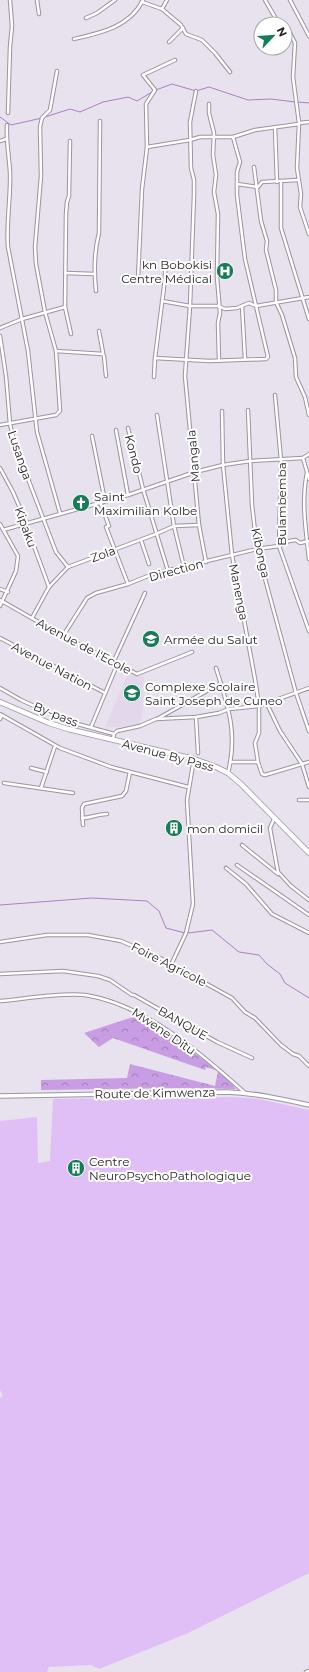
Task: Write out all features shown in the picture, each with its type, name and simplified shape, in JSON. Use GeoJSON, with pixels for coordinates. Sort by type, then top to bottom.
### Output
{"type":"FeatureCollection","features":[{"type":"Feature","properties":{"kind":"highway","name":"Avenue By Pass"},"geometry":{"type":"LineString","coordinates":[[0,702],[48,723],[113,737],[194,759],[216,767],[228,773],[241,784],[309,853]]}},
{"type":"Feature","properties":{"kind":"street"},"geometry":{"type":"LineString","coordinates":[[8,113],[12,26],[10,0]]}},
{"type":"Feature","properties":{"kind":"street"},"geometry":{"type":"LineString","coordinates":[[37,0],[39,14]]}},
{"type":"Feature","properties":{"kind":"street"},"geometry":{"type":"LineString","coordinates":[[86,18],[97,13],[114,0]]}},
{"type":"Feature","properties":{"kind":"street"},"geometry":{"type":"LineString","coordinates":[[162,9],[167,0]]}},
{"type":"Feature","properties":{"kind":"street"},"geometry":{"type":"LineString","coordinates":[[266,0],[275,16]]}},
{"type":"Feature","properties":{"kind":"street"},"geometry":{"type":"LineString","coordinates":[[290,0],[309,36]]}},
{"type":"Feature","properties":{"kind":"street"},"geometry":{"type":"LineString","coordinates":[[74,39],[100,33],[113,28],[129,17],[143,1],[162,9],[183,28],[186,34],[202,40],[230,72]]}},
{"type":"Feature","properties":{"kind":"street"},"geometry":{"type":"LineString","coordinates":[[169,42],[183,28]]}},
{"type":"Feature","properties":{"kind":"street"},"geometry":{"type":"LineString","coordinates":[[293,40],[293,77],[299,116],[297,168],[301,194],[300,209],[309,234]]}},
{"type":"Feature","properties":{"kind":"street"},"geometry":{"type":"LineString","coordinates":[[138,279],[142,189],[147,147],[146,104],[156,90],[143,75],[175,60]]}},
{"type":"Feature","properties":{"kind":"street"},"geometry":{"type":"LineString","coordinates":[[0,425],[56,415],[60,411],[56,351],[45,312],[36,264],[35,247],[41,176],[40,127],[42,118],[50,110],[57,71]]}},
{"type":"Feature","properties":{"kind":"street","name":"Mangala"},"geometry":{"type":"LineString","coordinates":[[196,90],[190,122],[191,168],[194,180],[186,376],[199,525],[206,562]]}},
{"type":"Feature","properties":{"kind":"street"},"geometry":{"type":"LineString","coordinates":[[209,104],[214,137],[213,154],[216,175],[214,192],[218,214],[218,306],[220,313],[218,323],[219,361]]}},
{"type":"Feature","properties":{"kind":"street"},"geometry":{"type":"LineString","coordinates":[[96,291],[94,274],[96,246],[99,232],[100,121]]}},
{"type":"Feature","properties":{"kind":"street"},"geometry":{"type":"LineString","coordinates":[[147,147],[200,137],[233,137],[246,131],[309,122]]}},
{"type":"Feature","properties":{"kind":"street"},"geometry":{"type":"LineString","coordinates":[[7,125],[6,139],[10,172],[7,234],[8,247],[28,351],[39,440],[60,513]]}},
{"type":"Feature","properties":{"kind":"street"},"geometry":{"type":"LineString","coordinates":[[275,127],[277,182]]}},
{"type":"Feature","properties":{"kind":"street"},"geometry":{"type":"LineString","coordinates":[[155,358],[170,360],[186,359],[219,361],[266,359],[268,357],[245,259],[237,195],[237,172],[240,162],[233,137]]}},
{"type":"Feature","properties":{"kind":"street"},"geometry":{"type":"LineString","coordinates":[[0,141],[6,139]]}},
{"type":"Feature","properties":{"kind":"street"},"geometry":{"type":"LineString","coordinates":[[70,141],[69,196],[66,214],[65,307],[71,334]]}},
{"type":"Feature","properties":{"kind":"street"},"geometry":{"type":"LineString","coordinates":[[254,167],[258,187],[261,221],[267,240],[266,250],[276,290],[276,302],[282,315],[295,358],[296,377],[305,397],[309,415]]}},
{"type":"Feature","properties":{"kind":"street"},"geometry":{"type":"LineString","coordinates":[[258,187],[262,182],[298,180]]}},
{"type":"Feature","properties":{"kind":"street"},"geometry":{"type":"LineString","coordinates":[[281,182],[281,228],[309,319]]}},
{"type":"Feature","properties":{"kind":"street"},"geometry":{"type":"LineString","coordinates":[[237,184],[258,187]]}},
{"type":"Feature","properties":{"kind":"street"},"geometry":{"type":"LineString","coordinates":[[154,377],[166,261]]}},
{"type":"Feature","properties":{"kind":"street"},"geometry":{"type":"LineString","coordinates":[[66,273],[94,274]]}},
{"type":"Feature","properties":{"kind":"street"},"geometry":{"type":"LineString","coordinates":[[162,301],[190,306],[218,306],[225,309],[232,309],[248,303],[256,306],[309,297]]}},
{"type":"Feature","properties":{"kind":"street"},"geometry":{"type":"LineString","coordinates":[[242,306],[245,359]]}},
{"type":"Feature","properties":{"kind":"street"},"geometry":{"type":"LineString","coordinates":[[0,328],[22,319],[65,307]]}},
{"type":"Feature","properties":{"kind":"street"},"geometry":{"type":"LineString","coordinates":[[99,331],[106,376]]}},
{"type":"Feature","properties":{"kind":"street","name":"Lusanga"},"geometry":{"type":"LineString","coordinates":[[0,336],[6,376],[10,424],[19,457],[56,552],[68,567]]}},
{"type":"Feature","properties":{"kind":"street"},"geometry":{"type":"LineString","coordinates":[[56,351],[103,354]]}},
{"type":"Feature","properties":{"kind":"street","name":"Bulambemba"},"geometry":{"type":"LineString","coordinates":[[275,395],[281,460],[279,546],[309,631]]}},
{"type":"Feature","properties":{"kind":"street","name":"Kibonga"},"geometry":{"type":"LineString","coordinates":[[248,410],[252,505],[257,550],[296,692],[309,731]]}},
{"type":"Feature","properties":{"kind":"street","name":"Manenga"},"geometry":{"type":"LineString","coordinates":[[222,411],[223,465],[232,555],[259,706],[259,732],[255,742],[258,762],[263,775],[268,775],[302,764]]}},
{"type":"Feature","properties":{"kind":"street"},"geometry":{"type":"LineString","coordinates":[[157,415],[174,526],[184,567]]}},
{"type":"Feature","properties":{"kind":"street","name":"Kondo"},"geometry":{"type":"LineString","coordinates":[[128,428],[143,489],[168,571]]}},
{"type":"Feature","properties":{"kind":"street"},"geometry":{"type":"LineString","coordinates":[[116,430],[128,495]]}},
{"type":"Feature","properties":{"kind":"street"},"geometry":{"type":"LineString","coordinates":[[92,436],[105,501]]}},
{"type":"Feature","properties":{"kind":"street"},"geometry":{"type":"LineString","coordinates":[[3,530],[128,495],[195,472],[223,465],[250,461],[303,458],[309,454]]}},
{"type":"Feature","properties":{"kind":"street"},"geometry":{"type":"LineString","coordinates":[[303,458],[309,479]]}},
{"type":"Feature","properties":{"kind":"street","name":"Kipaku"},"geometry":{"type":"LineString","coordinates":[[0,468],[13,492],[49,587]]}},
{"type":"Feature","properties":{"kind":"street"},"geometry":{"type":"LineString","coordinates":[[307,473],[304,484],[304,516],[309,559]]}},
{"type":"Feature","properties":{"kind":"street"},"geometry":{"type":"LineString","coordinates":[[100,502],[109,526],[106,526],[128,584]]}},
{"type":"Feature","properties":{"kind":"street"},"geometry":{"type":"LineString","coordinates":[[0,524],[18,556],[17,569],[8,592],[1,601],[0,606]]}},
{"type":"Feature","properties":{"kind":"street","name":"Zola"},"geometry":{"type":"LineString","coordinates":[[32,618],[49,587],[68,567],[174,526],[199,525]]}},
{"type":"Feature","properties":{"kind":"street"},"geometry":{"type":"LineString","coordinates":[[141,540],[149,564]]}},
{"type":"Feature","properties":{"kind":"street","name":"Direction"},"geometry":{"type":"LineString","coordinates":[[63,636],[87,598],[96,593],[128,584],[153,574],[232,555],[279,546],[294,540],[300,543],[308,541]]}},
{"type":"Feature","properties":{"kind":"street"},"geometry":{"type":"LineString","coordinates":[[0,588],[8,592]]}},
{"type":"Feature","properties":{"kind":"street"},"geometry":{"type":"LineString","coordinates":[[113,663],[145,593]]}},
{"type":"Feature","properties":{"kind":"street","name":"Avenue de l'Ecole"},"geometry":{"type":"LineString","coordinates":[[1,601],[113,663],[138,674],[192,652]]}},
{"type":"Feature","properties":{"kind":"street","name":"Avenue Nation"},"geometry":{"type":"LineString","coordinates":[[0,638],[105,693]]}},
{"type":"Feature","properties":{"kind":"street"},"geometry":{"type":"LineString","coordinates":[[91,727],[117,665]]}},
{"type":"Feature","properties":{"kind":"street"},"geometry":{"type":"LineString","coordinates":[[216,668],[229,709],[232,739],[228,773]]}},
{"type":"Feature","properties":{"kind":"street"},"geometry":{"type":"LineString","coordinates":[[113,737],[119,730],[140,726],[156,719],[221,682]]}},
{"type":"Feature","properties":{"kind":"street","name":"By-pass"},"geometry":{"type":"LineString","coordinates":[[0,688],[53,715],[67,721],[91,727],[113,737]]}},
{"type":"Feature","properties":{"kind":"street"},"geometry":{"type":"LineString","coordinates":[[156,719],[196,717],[219,713],[229,709],[259,706],[309,688]]}},
{"type":"Feature","properties":{"kind":"street"},"geometry":{"type":"LineString","coordinates":[[267,704],[280,732],[302,764],[309,787]]}},
{"type":"Feature","properties":{"kind":"street"},"geometry":{"type":"LineString","coordinates":[[0,719],[1,715],[55,746],[130,772],[188,787]]}},
{"type":"Feature","properties":{"kind":"street"},"geometry":{"type":"LineString","coordinates":[[196,717],[198,753]]}},
{"type":"Feature","properties":{"kind":"street"},"geometry":{"type":"LineString","coordinates":[[41,788],[48,772],[55,746]]}},
{"type":"Feature","properties":{"kind":"street"},"geometry":{"type":"LineString","coordinates":[[171,965],[186,933],[193,904],[187,810],[188,787],[194,759]]}},
{"type":"Feature","properties":{"kind":"street"},"geometry":{"type":"LineString","coordinates":[[230,762],[258,762]]}},
{"type":"Feature","properties":{"kind":"street"},"geometry":{"type":"LineString","coordinates":[[302,764],[309,762]]}},
{"type":"Feature","properties":{"kind":"street"},"geometry":{"type":"LineString","coordinates":[[31,768],[48,772]]}},
{"type":"Feature","properties":{"kind":"street"},"geometry":{"type":"LineString","coordinates":[[83,825],[82,818],[84,804],[122,796],[126,790],[130,772]]}},
{"type":"Feature","properties":{"kind":"street"},"geometry":{"type":"LineString","coordinates":[[4,783],[73,793]]}},
{"type":"Feature","properties":{"kind":"street"},"geometry":{"type":"LineString","coordinates":[[299,800],[309,800]]}},
{"type":"Feature","properties":{"kind":"street"},"geometry":{"type":"LineString","coordinates":[[82,818],[107,814]]}},
{"type":"Feature","properties":{"kind":"street"},"geometry":{"type":"LineString","coordinates":[[274,818],[270,826],[276,864],[280,875]]}},
{"type":"Feature","properties":{"kind":"street"},"geometry":{"type":"LineString","coordinates":[[242,845],[309,900]]}},
{"type":"Feature","properties":{"kind":"street"},"geometry":{"type":"LineString","coordinates":[[237,865],[309,915]]}},
{"type":"Feature","properties":{"kind":"street"},"geometry":{"type":"LineString","coordinates":[[226,868],[246,884],[272,914],[309,933]]}},
{"type":"Feature","properties":{"kind":"street","name":"Foire Agricole"},"geometry":{"type":"LineString","coordinates":[[0,942],[40,935],[99,936],[112,940],[121,940],[232,997],[245,1012],[255,1018],[281,1045],[293,1054],[299,1056],[309,1066]]}},
{"type":"Feature","properties":{"kind":"street","name":"BANQUE"},"geometry":{"type":"LineString","coordinates":[[0,974],[65,971],[108,979],[132,995],[216,1042],[252,1058]]}},
{"type":"Feature","properties":{"kind":"street","name":"Mwene Ditu"},"geometry":{"type":"LineString","coordinates":[[0,1002],[49,996],[83,995],[102,999],[129,1008],[165,1029],[219,1070],[245,1093]]}},
{"type":"Feature","properties":{"kind":"street","name":"Route de Kimwenza"},"geometry":{"type":"LineString","coordinates":[[0,1096],[219,1092],[245,1093],[282,1098],[309,1105]]}},
{"type":"Feature","properties":{"kind":"shaded area","name":"Complexe Scolaire Saint Joseph de Cuneo"},"geometry":{"type":"Polygon","coordinates":[[[128,673],[144,677],[143,708],[140,726],[105,727],[128,673]]]}},
{"type":"Feature","properties":{"kind":"shaded area"},"geometry":{"type":"Polygon","coordinates":[[[232,1097],[259,1099],[309,1110],[309,1573],[186,1634],[99,1669],[91,1665],[49,1667],[47,1672],[0,1672],[0,1398],[3,1396],[0,1390],[0,1121],[37,1117],[38,1163],[50,1161],[53,1099],[232,1097]]]}},
{"type":"Feature","properties":{"kind":"green space"},"geometry":{"type":"Polygon","coordinates":[[[136,1016],[166,1032],[227,1077],[236,1089],[177,1088],[41,1090],[41,1080],[127,1078],[130,1064],[215,1086],[218,1071],[206,1067],[205,1070],[113,1038],[99,1047],[84,1033],[136,1016]]]}},
{"type":"Feature","properties":{"kind":"waterway"},"geometry":{"type":"LineString","coordinates":[[156,90],[172,84],[196,91],[209,87],[248,100],[271,99],[295,102]]}},
{"type":"Feature","properties":{"kind":"waterway"},"geometry":{"type":"LineString","coordinates":[[45,117],[70,109],[80,112],[103,102],[128,97],[137,101],[152,92]]}},
{"type":"Feature","properties":{"kind":"waterway"},"geometry":{"type":"LineString","coordinates":[[298,102],[309,103]]}},
{"type":"Feature","properties":{"kind":"waterway"},"geometry":{"type":"LineString","coordinates":[[0,117],[11,125],[42,118]]}},
{"type":"Feature","properties":{"kind":"waterway"},"geometry":{"type":"LineString","coordinates":[[0,905],[92,898],[147,901],[159,911],[166,928],[185,933]]}},
{"type":"Feature","properties":{"kind":"waterway"},"geometry":{"type":"LineString","coordinates":[[188,933],[212,930],[239,952],[259,955],[267,964],[280,974],[285,983],[309,998]]}},
{"type":"Feature","properties":{"kind":"place","name":"kn Bobokisi Centre Médical"},"geometry":{"type":"Point","coordinates":[225,271]}},
{"type":"Feature","properties":{"kind":"place","name":"Saint Maximilian Kolbe"},"geometry":{"type":"Point","coordinates":[81,503]}},
{"type":"Feature","properties":{"kind":"place","name":"Armée du Salut"},"geometry":{"type":"Point","coordinates":[151,639]}},
{"type":"Feature","properties":{"kind":"place","name":"Complexe Scolaire Saint Joseph de Cuneo"},"geometry":{"type":"Point","coordinates":[132,693]}},
{"type":"Feature","properties":{"kind":"place","name":"mon domicil"},"geometry":{"type":"Point","coordinates":[174,828]}},
{"type":"Feature","properties":{"kind":"place","name":"Centre NeuroPsychoPathologique"},"geometry":{"type":"Point","coordinates":[76,1168]}}]}
